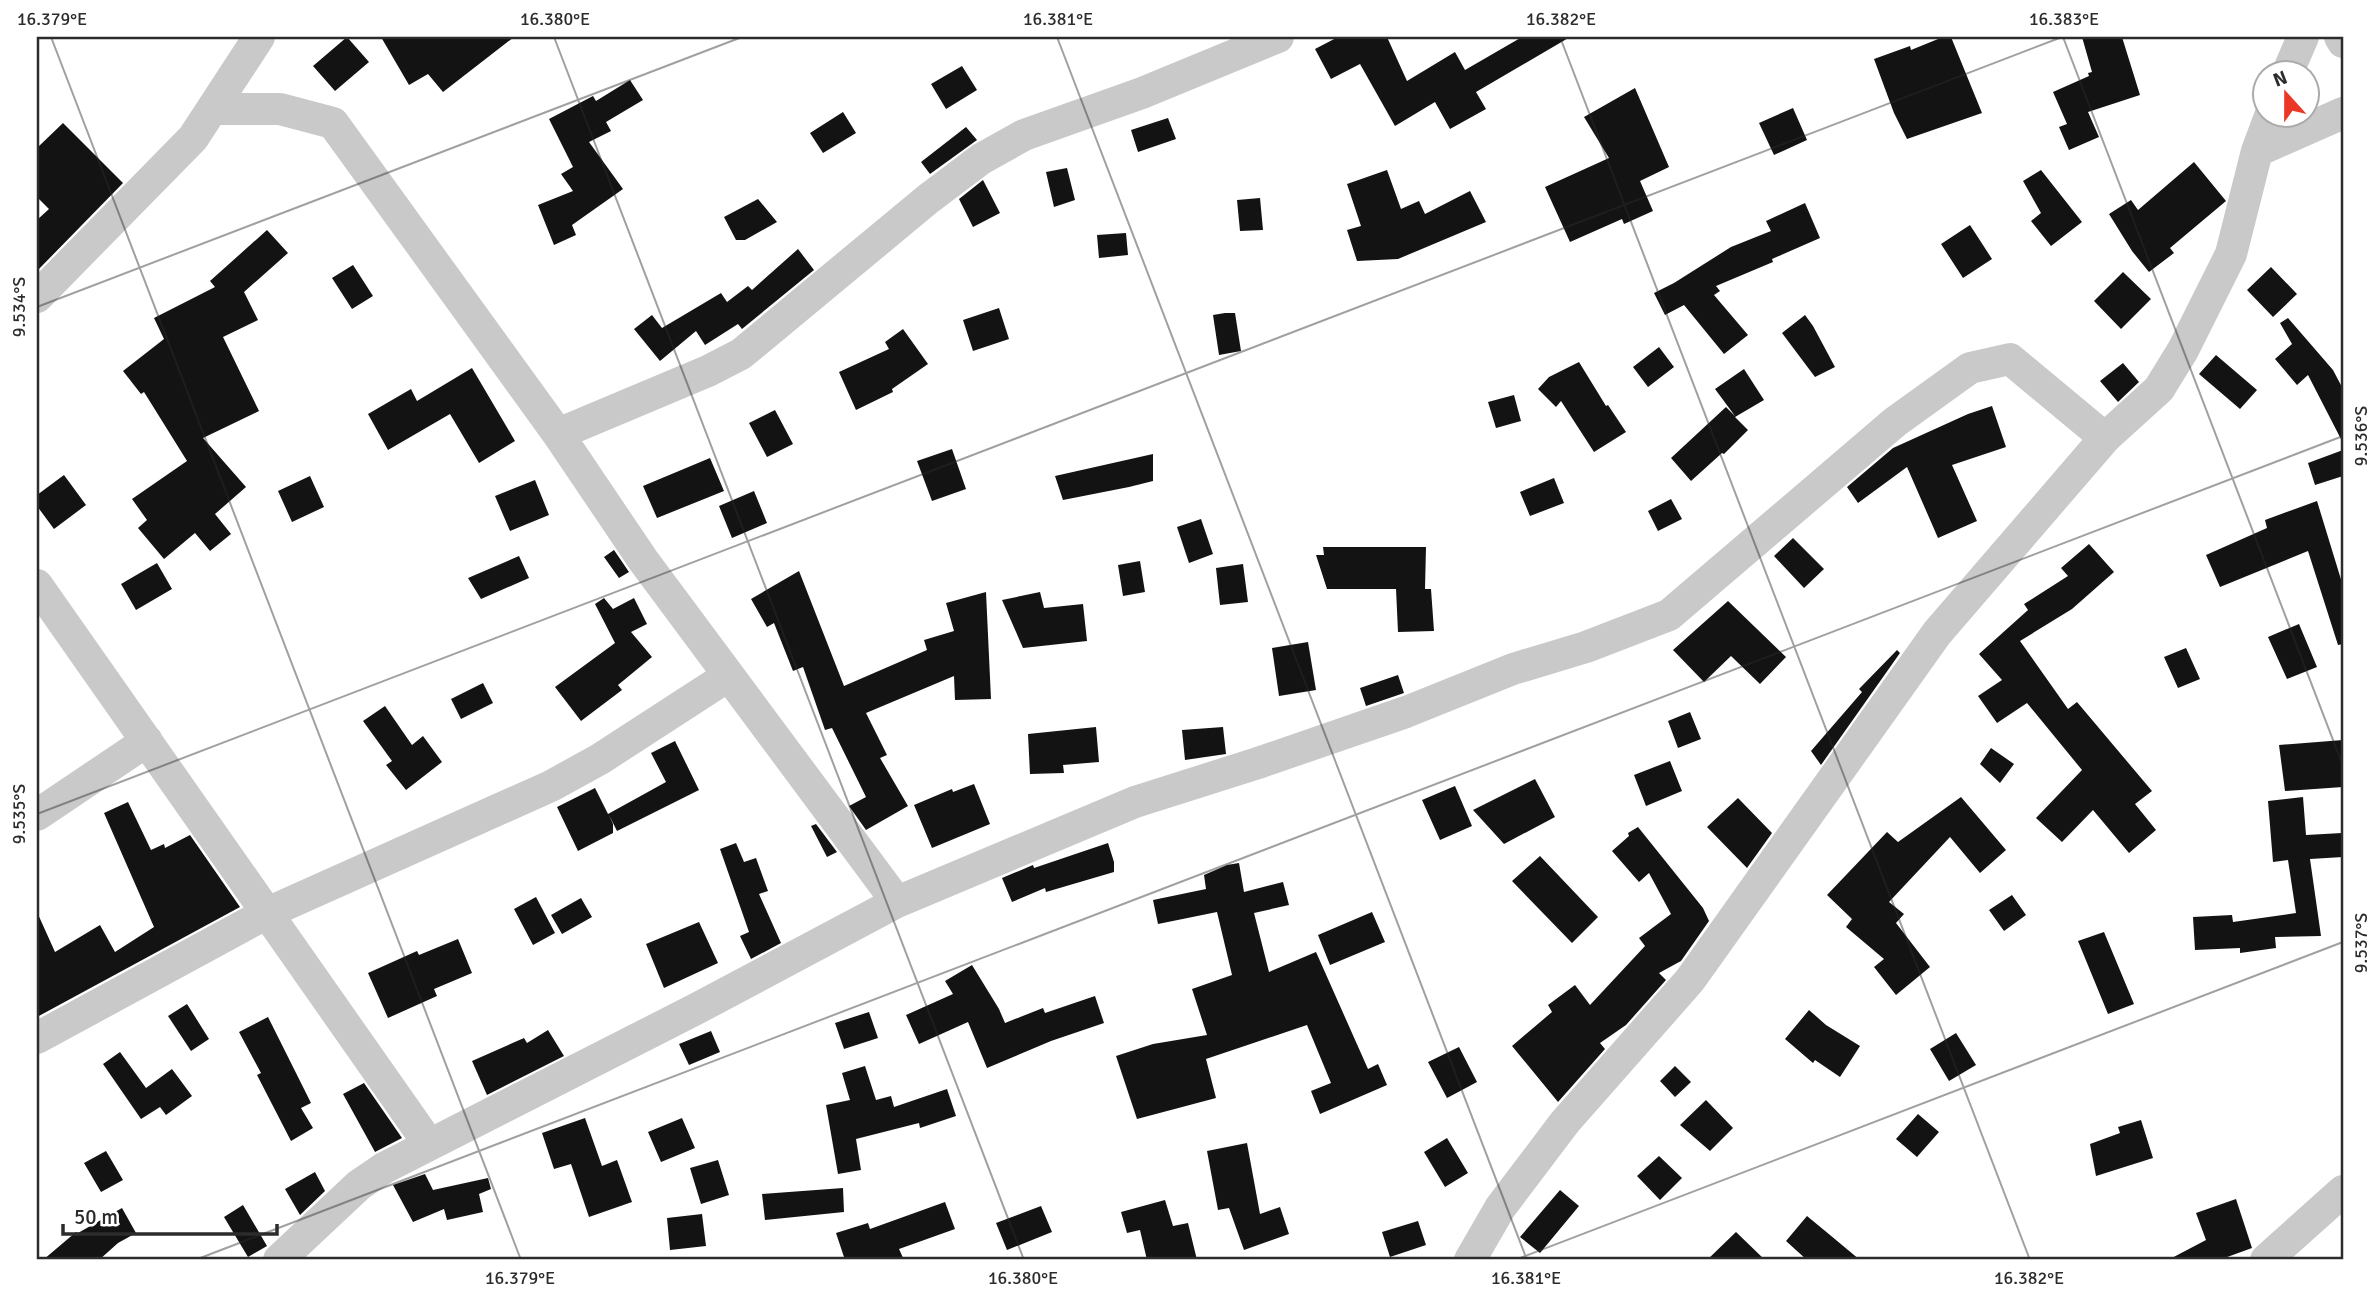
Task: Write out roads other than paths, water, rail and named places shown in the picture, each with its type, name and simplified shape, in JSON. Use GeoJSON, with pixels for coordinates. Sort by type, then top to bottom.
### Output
{"type":"FeatureCollection","features":[{"type":"Feature","properties":{"kind":"street"},"geometry":{"type":"LineString","coordinates":[[37,297],[193,138],[259,37]]}},
{"type":"Feature","properties":{"kind":"street"},"geometry":{"type":"LineString","coordinates":[[558,434],[708,371],[741,354],[928,198],[992,153],[1024,135],[1142,93],[1278,37]]}},
{"type":"Feature","properties":{"kind":"street"},"geometry":{"type":"LineString","coordinates":[[2293,60],[2304,37]]}},
{"type":"Feature","properties":{"kind":"street"},"geometry":{"type":"LineString","coordinates":[[2340,37],[2343,43]]}},
{"type":"Feature","properties":{"kind":"street"},"geometry":{"type":"LineString","coordinates":[[213,109],[280,109],[333,123],[558,434],[643,560],[897,902]]}},
{"type":"Feature","properties":{"kind":"street"},"geometry":{"type":"LineString","coordinates":[[2257,151],[2343,113]]}},
{"type":"Feature","properties":{"kind":"street"},"geometry":{"type":"LineString","coordinates":[[1470,1260],[1500,1209],[1566,1122],[1690,980],[1937,633],[2105,438],[2159,389],[2183,350],[2231,254],[2265,130]]}},
{"type":"Feature","properties":{"kind":"street"},"geometry":{"type":"LineString","coordinates":[[279,1260],[359,1185],[384,1168],[696,1009],[897,902],[1135,802],[1406,712],[1513,669],[1586,647],[1669,615],[1895,422],[1970,368],[2010,359],[2105,438]]}},
{"type":"Feature","properties":{"kind":"street"},"geometry":{"type":"LineString","coordinates":[[38,589],[429,1144]]}},
{"type":"Feature","properties":{"kind":"street"},"geometry":{"type":"LineString","coordinates":[[37,1038],[267,913],[551,786],[600,759],[728,676]]}},
{"type":"Feature","properties":{"kind":"street"},"geometry":{"type":"LineString","coordinates":[[37,815],[147,741]]}},
{"type":"Feature","properties":{"kind":"street"},"geometry":{"type":"LineString","coordinates":[[2266,1260],[2343,1192]]}}]}
